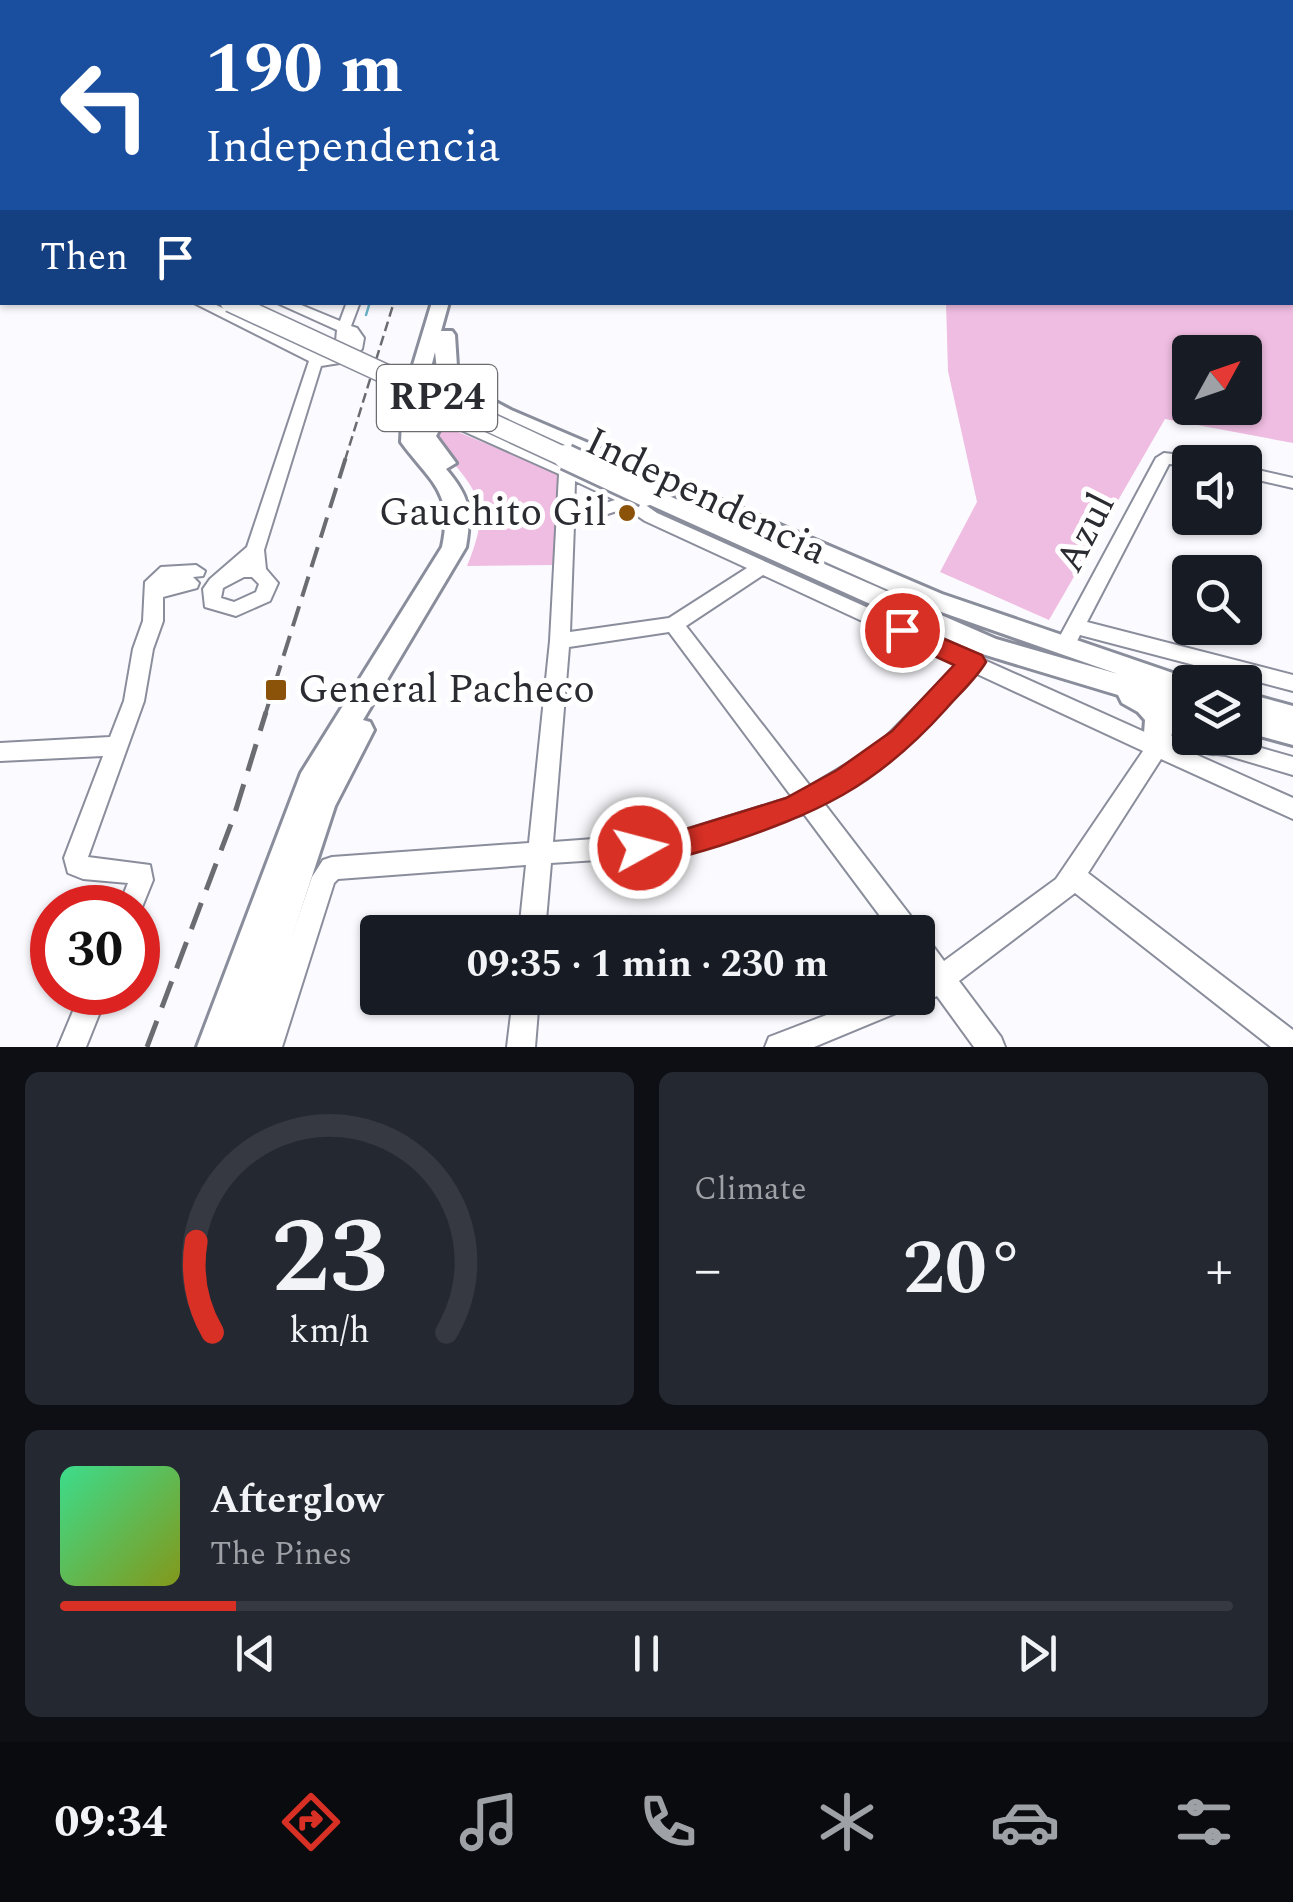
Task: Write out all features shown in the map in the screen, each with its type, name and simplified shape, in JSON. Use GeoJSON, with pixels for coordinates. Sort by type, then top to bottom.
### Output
{"type":"FeatureCollection","features":[{"type":"Feature","properties":{"kind":"main road","name":"RP24"},"geometry":{"type":"LineString","coordinates":[[236,305],[636,492],[988,646],[1172,701]]}},
{"type":"Feature","properties":{"kind":"main road","name":"RP24"},"geometry":{"type":"LineString","coordinates":[[253,305],[636,492],[1015,641],[1172,684]]}},
{"type":"Feature","properties":{"kind":"main road"},"geometry":{"type":"LineString","coordinates":[[215,1047],[312,782],[454,548],[460,522],[455,493],[412,447],[440,305]]}},
{"type":"Feature","properties":{"kind":"main road"},"geometry":{"type":"LineString","coordinates":[[422,402],[444,407],[448,386],[442,360],[452,305]]}},
{"type":"Feature","properties":{"kind":"main road"},"geometry":{"type":"LineString","coordinates":[[422,402],[448,386]]}},
{"type":"Feature","properties":{"kind":"main road"},"geometry":{"type":"LineString","coordinates":[[448,386],[504,414],[933,600],[1064,634],[1172,681]]}},
{"type":"Feature","properties":{"kind":"main road"},"geometry":{"type":"LineString","coordinates":[[238,1047],[330,784],[470,545],[474,517],[470,493],[458,474],[432,449],[426,436],[422,402]]}},
{"type":"Feature","properties":{"kind":"main road"},"geometry":{"type":"LineString","coordinates":[[1086,678],[1148,704],[1172,719]]}},
{"type":"Feature","properties":{"kind":"main road"},"geometry":{"type":"LineString","coordinates":[[1148,704],[1158,717],[1158,747]]}},
{"type":"Feature","properties":{"kind":"main road"},"geometry":{"type":"LineString","coordinates":[[1262,709],[1293,717]]}},
{"type":"Feature","properties":{"kind":"main road"},"geometry":{"type":"LineString","coordinates":[[1262,726],[1293,734]]}},
{"type":"Feature","properties":{"kind":"street"},"geometry":{"type":"LineString","coordinates":[[204,305],[318,360]]}},
{"type":"Feature","properties":{"kind":"street"},"geometry":{"type":"LineString","coordinates":[[288,305],[344,327]]}},
{"type":"Feature","properties":{"kind":"street"},"geometry":{"type":"LineString","coordinates":[[256,560],[216,582],[210,596],[218,606],[246,607],[263,596],[269,583],[256,560],[312,369],[318,360],[340,348],[353,305]]}},
{"type":"Feature","properties":{"kind":"street","name":"Independencia"},"geometry":{"type":"LineString","coordinates":[[422,402],[459,424],[567,471],[636,492],[651,517],[1293,809]]}},
{"type":"Feature","properties":{"kind":"street","name":"Azul"},"geometry":{"type":"LineString","coordinates":[[1064,634],[1164,458],[1172,459]]}},
{"type":"Feature","properties":{"kind":"street"},"geometry":{"type":"LineString","coordinates":[[534,915],[560,641],[567,471]]}},
{"type":"Feature","properties":{"kind":"street"},"geometry":{"type":"LineString","coordinates":[[1262,476],[1293,482]]}},
{"type":"Feature","properties":{"kind":"street"},"geometry":{"type":"LineString","coordinates":[[566,521],[636,492]]}},
{"type":"Feature","properties":{"kind":"street"},"geometry":{"type":"LineString","coordinates":[[560,641],[674,624],[762,567]]}},
{"type":"Feature","properties":{"kind":"street"},"geometry":{"type":"LineString","coordinates":[[140,885],[140,873],[84,868],[77,865],[76,858],[134,701],[143,650],[153,621],[155,593],[193,577]]}},
{"type":"Feature","properties":{"kind":"street"},"geometry":{"type":"LineString","coordinates":[[674,624],[894,915]]}},
{"type":"Feature","properties":{"kind":"street"},"geometry":{"type":"LineString","coordinates":[[1064,634],[1166,652],[1293,683]]}},
{"type":"Feature","properties":{"kind":"street"},"geometry":{"type":"LineString","coordinates":[[268,1047],[324,876],[332,868],[346,864],[539,856],[686,842],[810,802],[902,739],[972,662]]}},
{"type":"Feature","properties":{"kind":"street"},"geometry":{"type":"LineString","coordinates":[[935,982],[1055,896],[1074,877],[1158,747],[1172,743]]}},
{"type":"Feature","properties":{"kind":"street"},"geometry":{"type":"LineString","coordinates":[[0,752],[118,746]]}},
{"type":"Feature","properties":{"kind":"street"},"geometry":{"type":"LineString","coordinates":[[1258,755],[1293,766]]}},
{"type":"Feature","properties":{"kind":"street"},"geometry":{"type":"LineString","coordinates":[[1074,877],[1293,1047]]}},
{"type":"Feature","properties":{"kind":"street"},"geometry":{"type":"LineString","coordinates":[[935,991],[991,1047]]}},
{"type":"Feature","properties":{"kind":"street"},"geometry":{"type":"LineString","coordinates":[[72,1047],[85,1015]]}},
{"type":"Feature","properties":{"kind":"street"},"geometry":{"type":"LineString","coordinates":[[521,1047],[524,1015]]}},
{"type":"Feature","properties":{"kind":"street"},"geometry":{"type":"LineString","coordinates":[[779,1047],[861,1015]]}},
{"type":"Feature","properties":{"kind":"shaded area"},"geometry":{"type":"Polygon","coordinates":[[[946,305],[1293,305],[1293,443],[1197,425],[1262,425],[1262,335],[1172,335],[1172,420],[1165,419],[1049,620],[940,572],[977,502],[948,371],[946,305]]]}},
{"type":"Feature","properties":{"kind":"shaded area"},"geometry":{"type":"Polygon","coordinates":[[[446,427],[559,474],[557,565],[467,566],[480,510],[470,485],[436,441],[436,432],[446,427]]]}},
{"type":"Feature","properties":{"kind":"waterway"},"geometry":{"type":"LineString","coordinates":[[366,315],[369,305]]}},
{"type":"Feature","properties":{"kind":"railway"},"geometry":{"type":"LineString","coordinates":[[345,460],[393,305]]}},
{"type":"Feature","properties":{"kind":"railway"},"geometry":{"type":"LineString","coordinates":[[265,715],[346,457]]}},
{"type":"Feature","properties":{"kind":"railway"},"geometry":{"type":"LineString","coordinates":[[147,1047],[234,816],[266,712]]}},
{"type":"Feature","properties":{"kind":"place","name":"Gauchito Gil"},"geometry":{"type":"Point","coordinates":[627,513]}},
{"type":"Feature","properties":{"kind":"place","name":"General Pacheco"},"geometry":{"type":"Point","coordinates":[276,690]}},
{"type":"Feature","properties":{"kind":"route"},"geometry":{"type":"LineString","coordinates":[[640,848],[686,842],[810,802],[902,739],[972,662],[902,630]]}}]}
